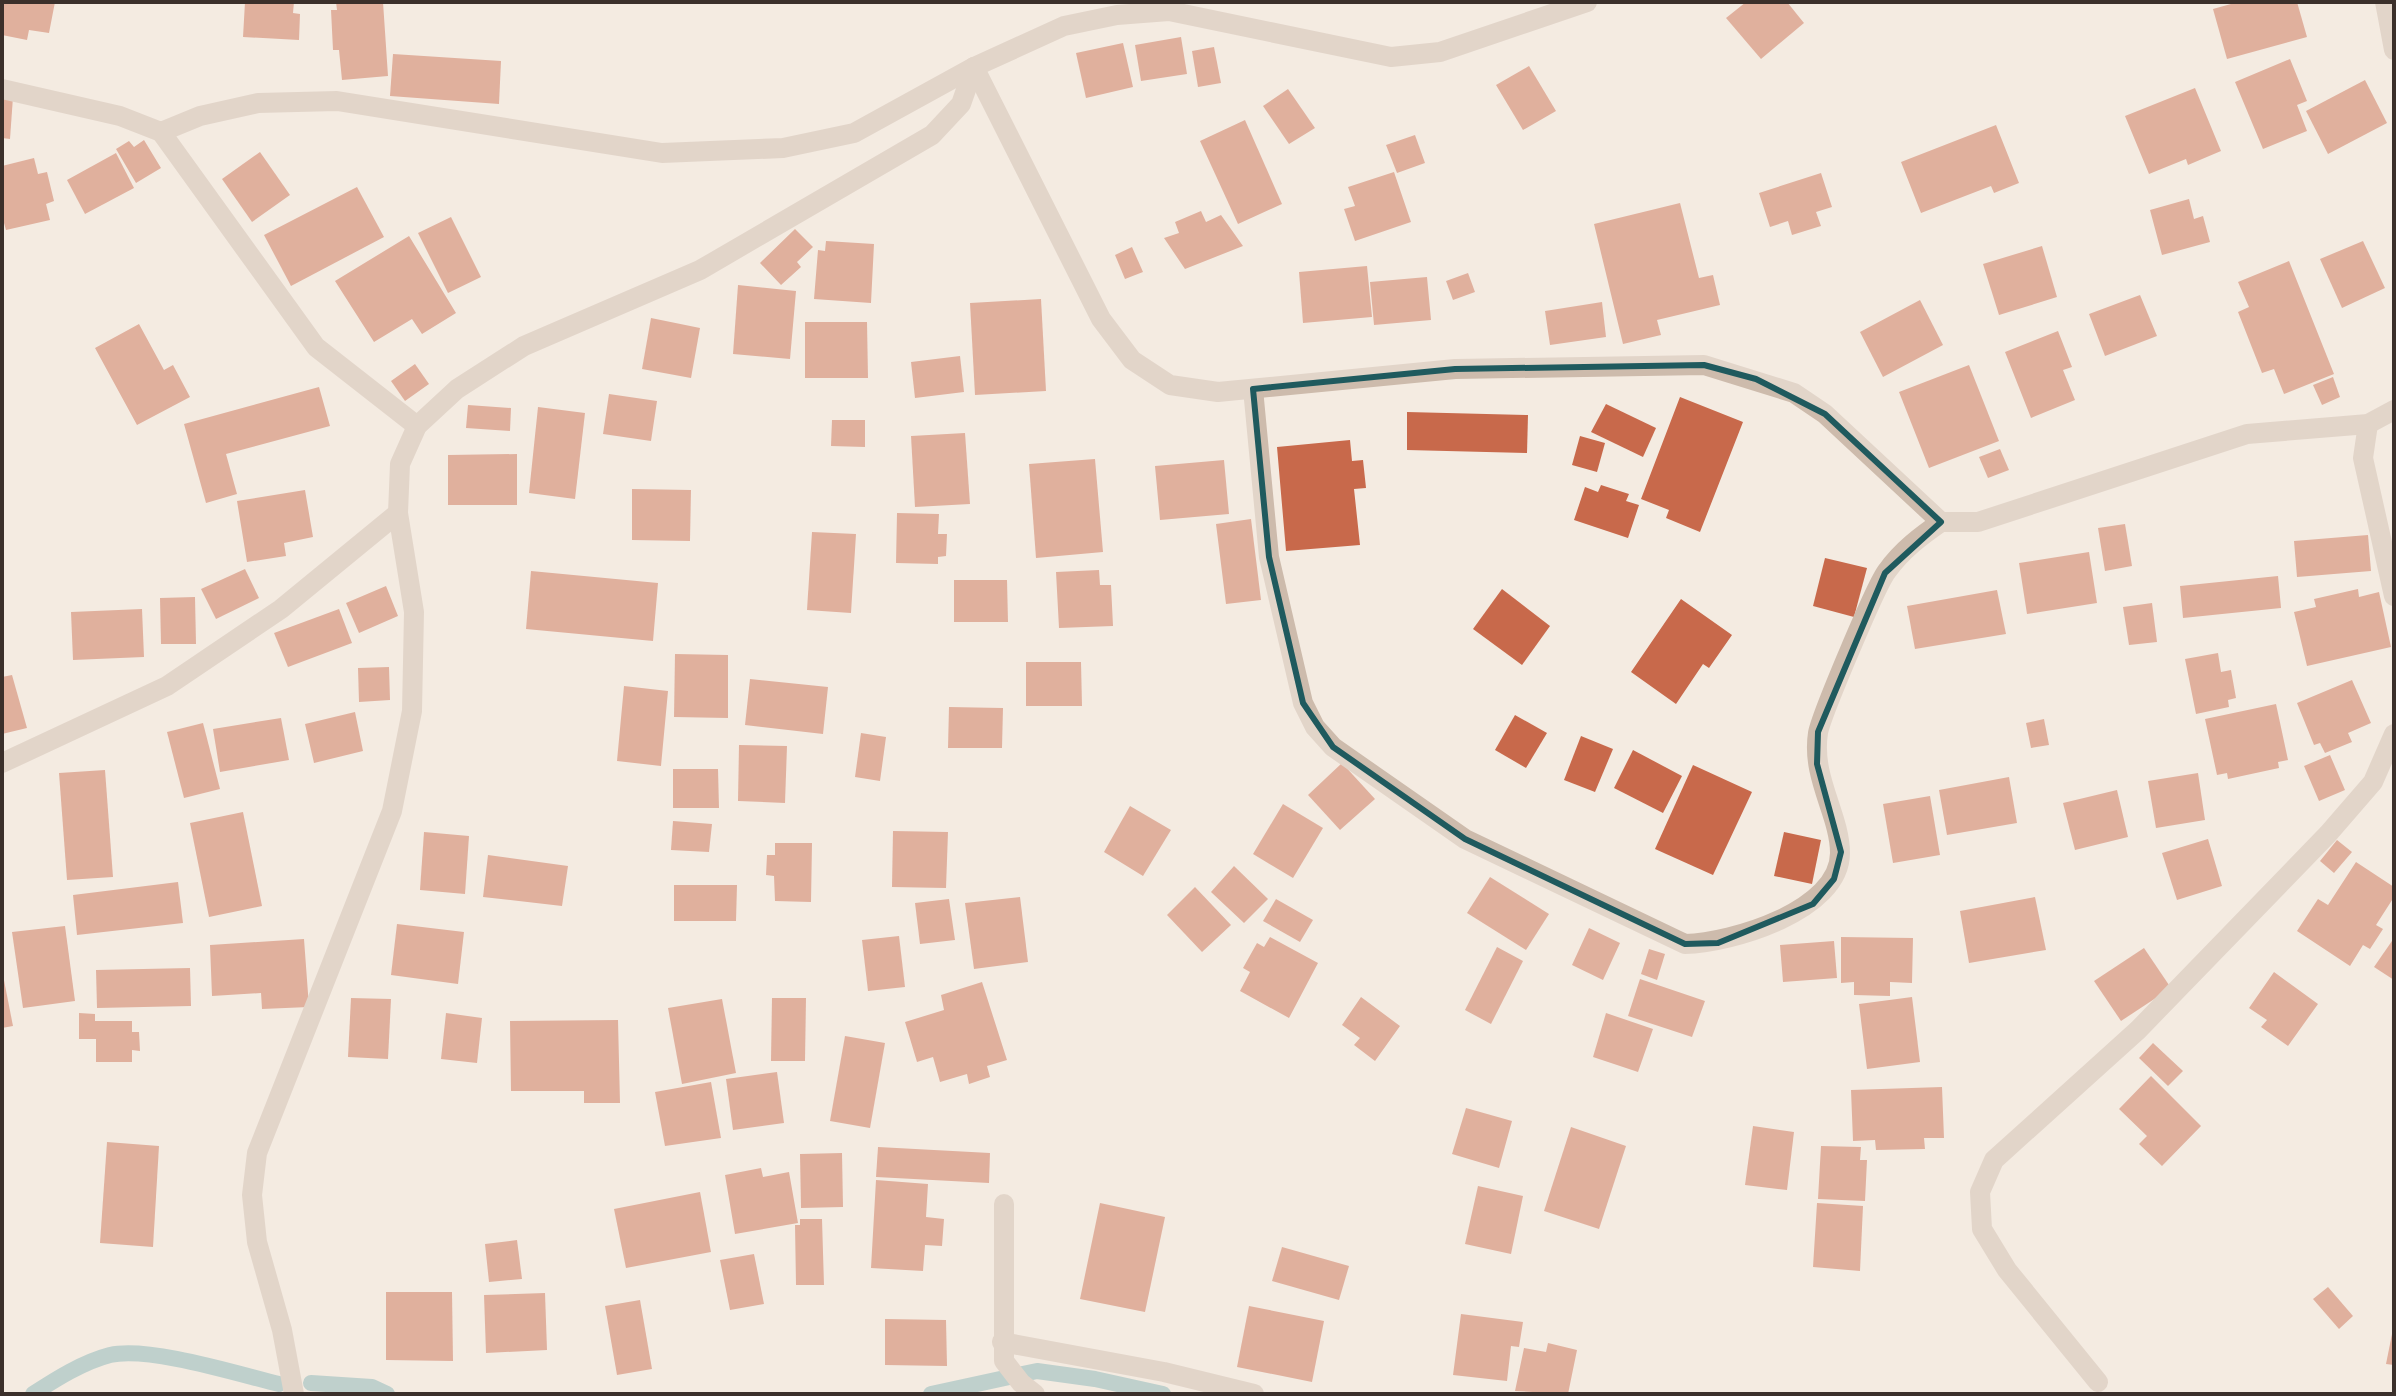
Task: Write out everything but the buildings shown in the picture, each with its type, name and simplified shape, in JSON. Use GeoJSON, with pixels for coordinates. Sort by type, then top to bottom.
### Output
{"type":"FeatureCollection","features":[{"type":"Feature","properties":{"kind":"street"},"geometry":{"type":"LineString","coordinates":[[161,132],[200,116],[258,103],[337,101],[662,153],[783,148],[854,133],[974,67],[1064,26],[1117,15],[1169,11],[1391,57],[1440,52],[1587,2]]}},
{"type":"Feature","properties":{"kind":"street"},"geometry":{"type":"LineString","coordinates":[[2385,2],[2394,50]]}},
{"type":"Feature","properties":{"kind":"street"},"geometry":{"type":"LineString","coordinates":[[974,67],[1101,319],[1132,360],[1170,385],[1218,392],[1455,369],[1704,365],[1794,393],[1825,414],[1941,522]]}},
{"type":"Feature","properties":{"kind":"street"},"geometry":{"type":"LineString","coordinates":[[294,1394],[282,1330],[257,1242],[252,1195],[257,1153],[392,811],[412,711],[414,612],[398,513],[400,464],[417,426],[457,389],[524,346],[700,270],[932,135],[961,104],[974,67]]}},
{"type":"Feature","properties":{"kind":"street"},"geometry":{"type":"LineString","coordinates":[[2,89],[120,116],[161,132],[316,347],[417,426]]}},
{"type":"Feature","properties":{"kind":"street"},"geometry":{"type":"LineString","coordinates":[[1253,389],[1269,557],[1303,703],[1315,727],[1333,747],[1465,839],[1685,944],[1718,943],[1813,904],[1834,879],[1841,852],[1817,764],[1818,732],[1885,573],[1909,545],[1941,522],[1978,522],[2247,434],[2368,424],[2394,410]]}},
{"type":"Feature","properties":{"kind":"street"},"geometry":{"type":"LineString","coordinates":[[2368,424],[2363,458],[2394,596]]}},
{"type":"Feature","properties":{"kind":"street"},"geometry":{"type":"LineString","coordinates":[[2,763],[167,686],[281,609],[398,513]]}},
{"type":"Feature","properties":{"kind":"street"},"geometry":{"type":"LineString","coordinates":[[2098,1382],[2007,1270],[1982,1229],[1980,1192],[1994,1160],[2138,1030],[2328,834],[2373,782],[2394,734]]}},
{"type":"Feature","properties":{"kind":"street"},"geometry":{"type":"LineString","coordinates":[[1004,1204],[1003,1351],[1028,1389]]}},
{"type":"Feature","properties":{"kind":"street"},"geometry":{"type":"LineString","coordinates":[[1003,1351],[1164,1372],[1254,1394]]}},
{"type":"Feature","properties":{"kind":"highlighted area"},"geometry":{"type":"Polygon","coordinates":[[[1704,365],[1756,379],[1825,414],[1941,522],[1885,573],[1818,732],[1817,764],[1841,852],[1834,879],[1813,904],[1718,943],[1685,944],[1465,839],[1333,747],[1303,703],[1269,557],[1253,389],[1455,369],[1704,365]]]}},
{"type":"Feature","properties":{"kind":"waterway"},"geometry":{"type":"LineString","coordinates":[[33,1394],[90,1362],[127,1353],[194,1362],[279,1384]]}},
{"type":"Feature","properties":{"kind":"waterway"},"geometry":{"type":"LineString","coordinates":[[931,1394],[1037,1371],[1095,1379],[1163,1394]]}},
{"type":"Feature","properties":{"kind":"waterway"},"geometry":{"type":"LineString","coordinates":[[311,1383],[372,1387],[387,1394]]}}]}
